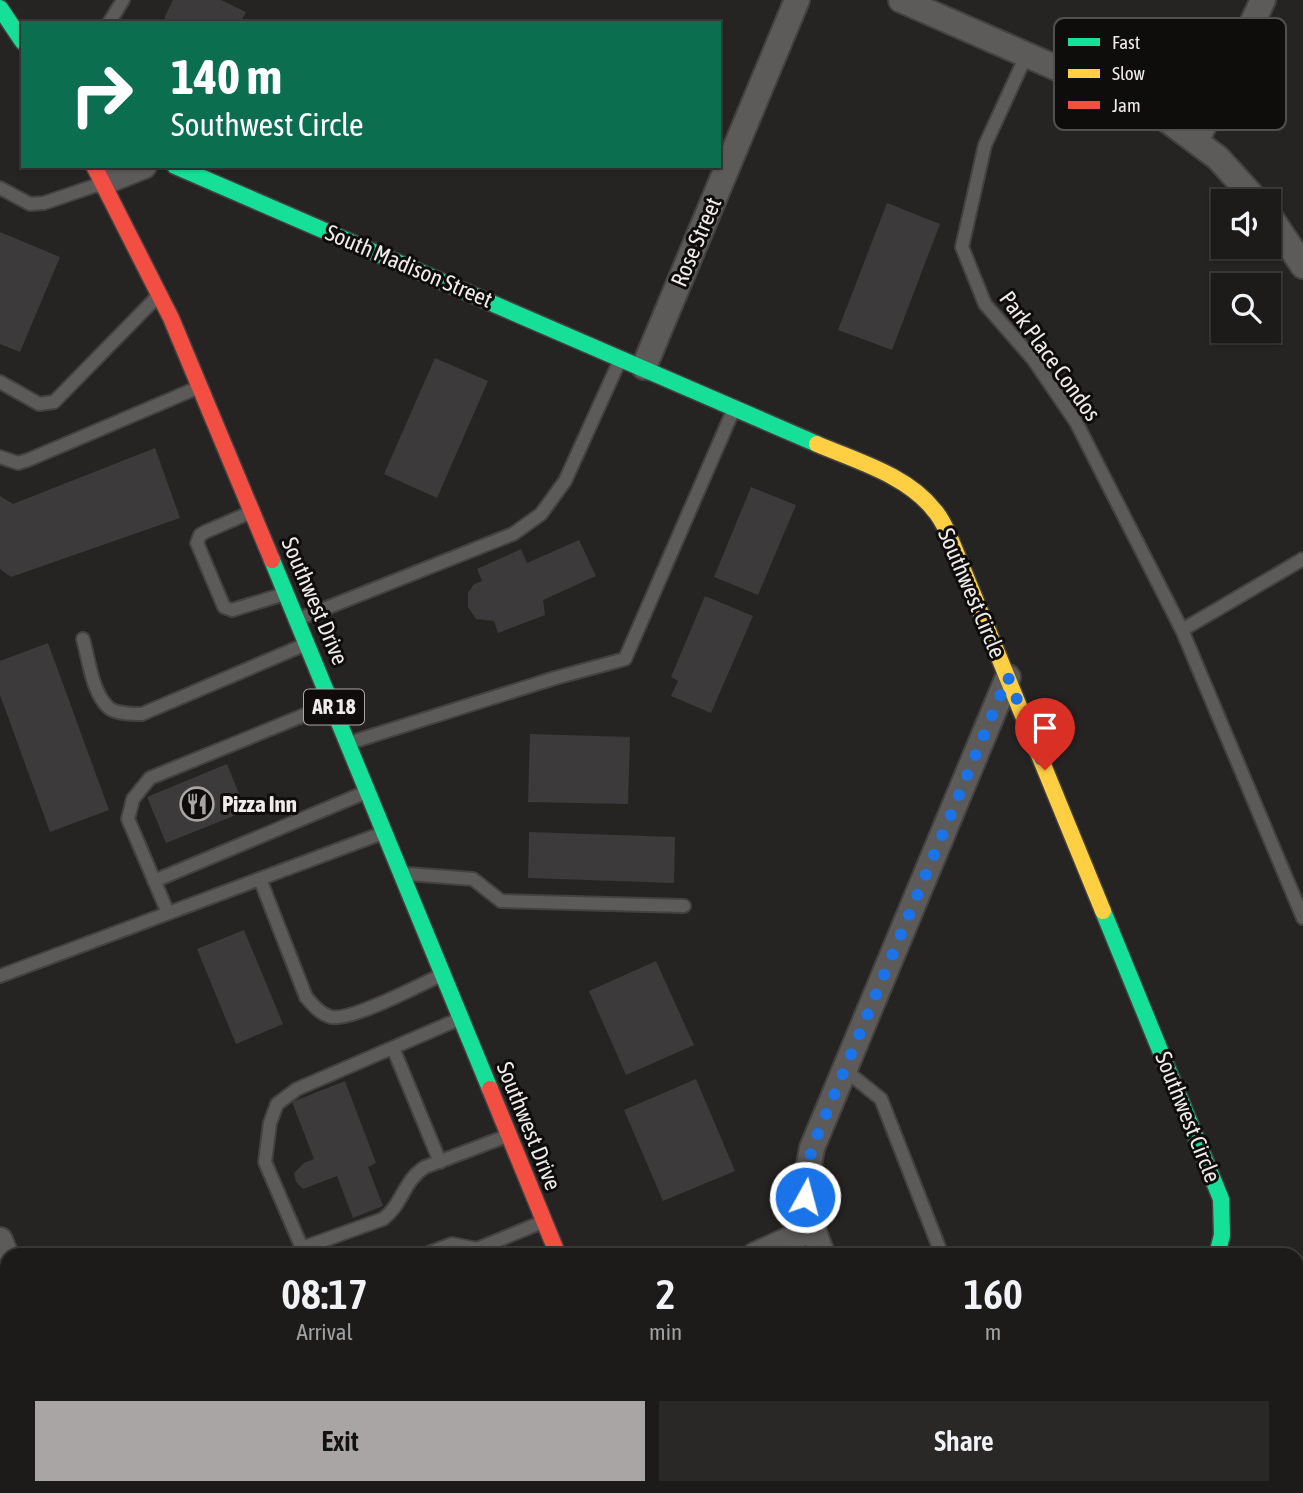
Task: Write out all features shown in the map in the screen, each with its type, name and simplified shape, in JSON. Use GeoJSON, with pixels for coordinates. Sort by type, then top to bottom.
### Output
{"type":"FeatureCollection","features":[{"type":"Feature","properties":{"kind":"street","name":"Rose Street"},"geometry":{"type":"LineString","coordinates":[[644,368],[797,0]]}},
{"type":"Feature","properties":{"kind":"street"},"geometry":{"type":"LineString","coordinates":[[901,0],[1054,67]]}},
{"type":"Feature","properties":{"kind":"street"},"geometry":{"type":"LineString","coordinates":[[1255,18],[1263,0]]}},
{"type":"Feature","properties":{"kind":"street"},"geometry":{"type":"LineString","coordinates":[[0,8],[15,43]]}},
{"type":"Feature","properties":{"kind":"street"},"geometry":{"type":"LineString","coordinates":[[1183,130],[1218,158],[1246,189]]}},
{"type":"Feature","properties":{"kind":"street"},"geometry":{"type":"LineString","coordinates":[[1197,140],[1202,130]]}},
{"type":"Feature","properties":{"kind":"street"},"geometry":{"type":"LineString","coordinates":[[99,174],[133,168]]}},
{"type":"Feature","properties":{"kind":"street","name":"South Madison Street"},"geometry":{"type":"LineString","coordinates":[[179,168],[644,368]]}},
{"type":"Feature","properties":{"kind":"street","name":"Southwest Drive"},"geometry":{"type":"LineString","coordinates":[[99,174],[159,295],[253,511],[555,1248]]}},
{"type":"Feature","properties":{"kind":"street"},"geometry":{"type":"LineString","coordinates":[[1281,233],[1303,266]]}},
{"type":"Feature","properties":{"kind":"street","name":"Southwest Circle"},"geometry":{"type":"LineString","coordinates":[[644,368],[894,478],[911,488],[934,509],[948,533],[1008,677],[1221,1199],[1223,1218],[1220,1248]]}},
{"type":"Feature","properties":{"kind":"street"},"geometry":{"type":"LineString","coordinates":[[820,1248],[812,1229],[805,1197],[812,1148],[1008,677]]}},
{"type":"Feature","properties":{"kind":"street"},"geometry":{"type":"LineString","coordinates":[[770,1248],[812,1229]]}},
{"type":"Feature","properties":{"kind":"lane"},"geometry":{"type":"LineString","coordinates":[[110,21],[122,0]]}},
{"type":"Feature","properties":{"kind":"lane","name":"Park Place Condos"},"geometry":{"type":"LineString","coordinates":[[1026,56],[985,145],[962,247],[985,304],[1033,359],[1076,422],[1182,630],[1303,918]]}},
{"type":"Feature","properties":{"kind":"lane"},"geometry":{"type":"LineString","coordinates":[[0,188],[30,204],[44,203],[99,174]]}},
{"type":"Feature","properties":{"kind":"lane"},"geometry":{"type":"LineString","coordinates":[[0,382],[39,404],[54,402],[159,295]]}},
{"type":"Feature","properties":{"kind":"lane"},"geometry":{"type":"LineString","coordinates":[[298,619],[513,534],[541,514],[565,481],[621,358]]}},
{"type":"Feature","properties":{"kind":"lane"},"geometry":{"type":"LineString","coordinates":[[0,457],[18,463],[28,460],[200,387]]}},
{"type":"Feature","properties":{"kind":"lane"},"geometry":{"type":"LineString","coordinates":[[348,743],[555,678],[625,659],[734,407]]}},
{"type":"Feature","properties":{"kind":"lane"},"geometry":{"type":"LineString","coordinates":[[253,511],[200,535],[197,543],[220,602],[232,610],[286,593]]}},
{"type":"Feature","properties":{"kind":"lane"},"geometry":{"type":"LineString","coordinates":[[1182,630],[1303,559]]}},
{"type":"Feature","properties":{"kind":"lane"},"geometry":{"type":"LineString","coordinates":[[83,639],[99,694],[110,709],[127,714],[142,714],[307,644]]}},
{"type":"Feature","properties":{"kind":"lane"},"geometry":{"type":"LineString","coordinates":[[167,913],[128,818],[133,799],[150,778],[332,704]]}},
{"type":"Feature","properties":{"kind":"lane"},"geometry":{"type":"LineString","coordinates":[[154,881],[368,792]]}},
{"type":"Feature","properties":{"kind":"lane"},"geometry":{"type":"LineString","coordinates":[[0,976],[384,833]]}},
{"type":"Feature","properties":{"kind":"lane"},"geometry":{"type":"LineString","coordinates":[[401,873],[473,879],[501,901],[684,906]]}},
{"type":"Feature","properties":{"kind":"lane"},"geometry":{"type":"LineString","coordinates":[[260,879],[306,997],[316,1009],[332,1017],[353,1014],[443,975]]}},
{"type":"Feature","properties":{"kind":"lane"},"geometry":{"type":"LineString","coordinates":[[301,1248],[265,1162],[270,1123],[277,1104],[297,1089],[461,1018]]}},
{"type":"Feature","properties":{"kind":"lane"},"geometry":{"type":"LineString","coordinates":[[393,1048],[440,1162]]}},
{"type":"Feature","properties":{"kind":"lane"},"geometry":{"type":"LineString","coordinates":[[845,1070],[881,1099],[939,1248]]}},
{"type":"Feature","properties":{"kind":"lane"},"geometry":{"type":"LineString","coordinates":[[313,1248],[383,1219],[393,1211],[413,1175],[509,1135]]}},
{"type":"Feature","properties":{"kind":"lane"},"geometry":{"type":"LineString","coordinates":[[485,1248],[544,1221]]}},
{"type":"Feature","properties":{"kind":"lane"},"geometry":{"type":"LineString","coordinates":[[441,1248],[452,1244],[464,1248]]}},
{"type":"Feature","properties":{"kind":"building"},"geometry":{"type":"Polygon","coordinates":[[[173,0],[221,0],[246,12],[241,21],[163,21],[173,0]]]}},
{"type":"Feature","properties":{"kind":"building"},"geometry":{"type":"Polygon","coordinates":[[[887,203],[940,224],[892,350],[838,330],[887,203]]]}},
{"type":"Feature","properties":{"kind":"building"},"geometry":{"type":"Polygon","coordinates":[[[0,232],[60,257],[20,352],[0,344],[0,232]]]}},
{"type":"Feature","properties":{"kind":"building"},"geometry":{"type":"Polygon","coordinates":[[[435,358],[488,381],[437,498],[384,474],[435,358]]]}},
{"type":"Feature","properties":{"kind":"building"},"geometry":{"type":"Polygon","coordinates":[[[155,448],[180,518],[11,577],[0,569],[0,496],[13,504],[155,448]]]}},
{"type":"Feature","properties":{"kind":"building"},"geometry":{"type":"Polygon","coordinates":[[[751,487],[796,505],[758,595],[714,577],[751,487]]]}},
{"type":"Feature","properties":{"kind":"building"},"geometry":{"type":"Polygon","coordinates":[[[579,540],[596,576],[543,600],[545,615],[498,633],[494,621],[476,619],[468,607],[468,593],[474,584],[482,581],[477,569],[521,549],[527,563],[579,540]]]}},
{"type":"Feature","properties":{"kind":"building"},"geometry":{"type":"Polygon","coordinates":[[[705,596],[753,616],[711,713],[671,696],[678,681],[671,677],[705,596]]]}},
{"type":"Feature","properties":{"kind":"building"},"geometry":{"type":"Polygon","coordinates":[[[48,643],[109,810],[50,832],[0,695],[0,661],[48,643]]]}},
{"type":"Feature","properties":{"kind":"building"},"geometry":{"type":"Polygon","coordinates":[[[530,734],[630,737],[628,804],[528,802],[530,734]]]}},
{"type":"Feature","properties":{"kind":"building","name":"Pizza Inn"},"geometry":{"type":"Polygon","coordinates":[[[227,764],[246,811],[166,843],[147,797],[227,764]]]}},
{"type":"Feature","properties":{"kind":"building"},"geometry":{"type":"Polygon","coordinates":[[[529,832],[675,837],[674,883],[528,878],[529,832]]]}},
{"type":"Feature","properties":{"kind":"building"},"geometry":{"type":"Polygon","coordinates":[[[244,930],[283,1024],[236,1044],[197,949],[244,930]]]}},
{"type":"Feature","properties":{"kind":"building"},"geometry":{"type":"Polygon","coordinates":[[[656,961],[694,1045],[626,1075],[589,991],[656,961]]]}},
{"type":"Feature","properties":{"kind":"building"},"geometry":{"type":"Polygon","coordinates":[[[696,1079],[735,1171],[663,1201],[624,1110],[696,1079]]]}},
{"type":"Feature","properties":{"kind":"building"},"geometry":{"type":"Polygon","coordinates":[[[345,1081],[376,1163],[368,1167],[383,1206],[353,1218],[337,1176],[303,1189],[296,1182],[294,1173],[304,1163],[314,1159],[292,1102],[345,1081]]]}},
{"type":"Feature","properties":{"kind":"traffic: fast"},"geometry":{"type":"LineString","coordinates":[[0,8],[21,39]]}},
{"type":"Feature","properties":{"kind":"traffic: fast"},"geometry":{"type":"LineString","coordinates":[[180,168],[817,444]]}},
{"type":"Feature","properties":{"kind":"traffic: fast"},"geometry":{"type":"LineString","coordinates":[[272,560],[490,1089]]}},
{"type":"Feature","properties":{"kind":"traffic: fast"},"geometry":{"type":"LineString","coordinates":[[1103,911],[1221,1199],[1222,1235],[1219,1248]]}},
{"type":"Feature","properties":{"kind":"traffic: slow"},"geometry":{"type":"LineString","coordinates":[[817,444],[864,463],[910,487],[940,518],[1103,911]]}},
{"type":"Feature","properties":{"kind":"traffic: jam"},"geometry":{"type":"LineString","coordinates":[[95,168],[171,318],[272,560]]}},
{"type":"Feature","properties":{"kind":"traffic: jam"},"geometry":{"type":"LineString","coordinates":[[490,1089],[555,1248]]}},
{"type":"Feature","properties":{"kind":"place","name":"Pizza Inn"},"geometry":{"type":"Point","coordinates":[197,804]}},
{"type":"Feature","properties":{"kind":"route"},"geometry":{"type":"LineString","coordinates":[[805,1197],[812,1148],[1008,677],[1045,770]]}}]}
